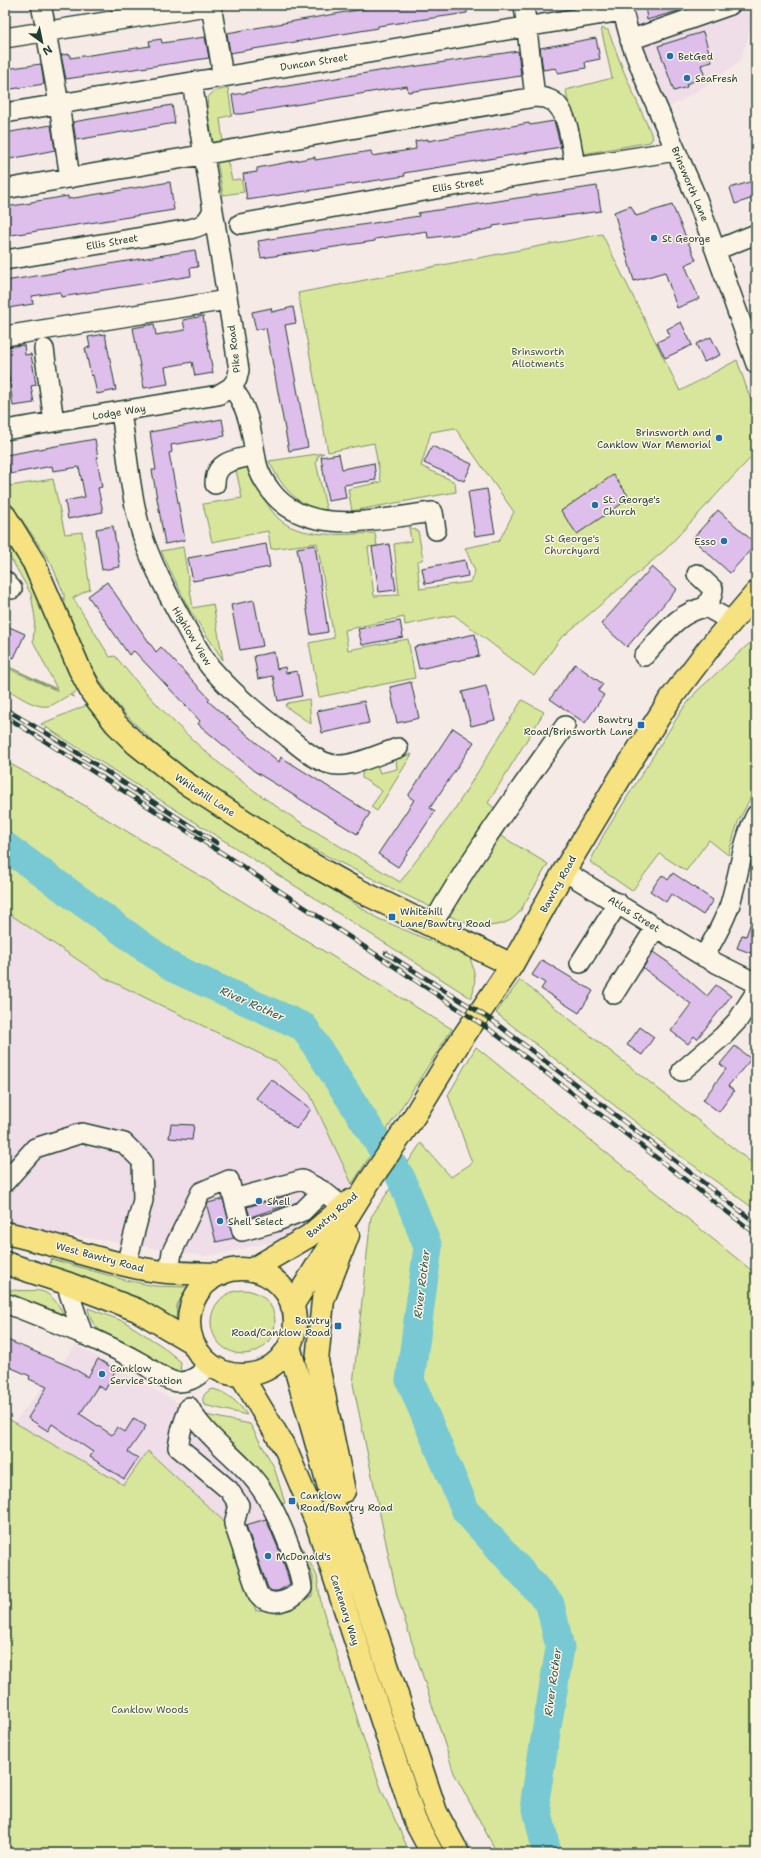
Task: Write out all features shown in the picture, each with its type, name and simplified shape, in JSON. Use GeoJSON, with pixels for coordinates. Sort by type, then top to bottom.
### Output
{"type":"FeatureCollection","features":[{"type":"Feature","properties":{"kind":"main road","name":"Whitehill Lane"},"geometry":{"type":"LineString","coordinates":[[5,516],[34,562],[80,670],[92,693],[116,724],[136,744],[184,782],[306,861],[356,889],[512,964]]}},
{"type":"Feature","properties":{"kind":"main road","name":"Bawtry Road"},"geometry":{"type":"LineString","coordinates":[[292,1306],[372,1177],[406,1129],[459,1043],[512,964],[564,871],[620,778],[670,701],[731,621],[756,593]]}},
{"type":"Feature","properties":{"kind":"main road","name":"Bawtry Road"},"geometry":{"type":"LineString","coordinates":[[251,1270],[309,1236],[343,1207],[372,1177]]}},
{"type":"Feature","properties":{"kind":"main road"},"geometry":{"type":"LineString","coordinates":[[371,1617],[317,1362],[323,1300],[372,1177]]}},
{"type":"Feature","properties":{"kind":"main road","name":"West Bawtry Road"},"geometry":{"type":"LineString","coordinates":[[5,1233],[34,1239],[126,1265],[170,1272],[221,1274]]}},
{"type":"Feature","properties":{"kind":"main road"},"geometry":{"type":"LineString","coordinates":[[5,1263],[69,1284],[137,1310],[193,1343]]}},
{"type":"Feature","properties":{"kind":"main road"},"geometry":{"type":"LineString","coordinates":[[239,1269],[251,1270],[269,1277],[280,1285],[292,1306],[295,1325],[289,1346],[278,1361],[269,1368],[241,1376],[223,1372],[210,1365],[198,1352],[193,1343],[189,1325],[191,1306],[200,1289],[221,1274],[239,1269]]}},
{"type":"Feature","properties":{"kind":"main road"},"geometry":{"type":"LineString","coordinates":[[289,1346],[336,1512],[436,1812],[458,1853]]}},
{"type":"Feature","properties":{"kind":"main road","name":"Centenary Way"},"geometry":{"type":"LineString","coordinates":[[241,1376],[286,1450],[306,1495],[316,1521],[415,1820],[432,1853]]}},
{"type":"Feature","properties":{"kind":"street"},"geometry":{"type":"LineString","coordinates":[[5,38],[43,19],[212,5],[221,64],[221,77]]}},
{"type":"Feature","properties":{"kind":"street"},"geometry":{"type":"LineString","coordinates":[[524,5],[535,97]]}},
{"type":"Feature","properties":{"kind":"street"},"geometry":{"type":"LineString","coordinates":[[630,40],[730,5]]}},
{"type":"Feature","properties":{"kind":"street","name":"Duncan Street"},"geometry":{"type":"LineString","coordinates":[[5,113],[527,27],[622,8]]}},
{"type":"Feature","properties":{"kind":"street","name":"Brinsworth Lane"},"geometry":{"type":"LineString","coordinates":[[622,8],[630,40],[646,82],[698,199],[756,364]]}},
{"type":"Feature","properties":{"kind":"street"},"geometry":{"type":"LineString","coordinates":[[43,19],[59,104],[70,178]]}},
{"type":"Feature","properties":{"kind":"street","name":"Pike Road"},"geometry":{"type":"LineString","coordinates":[[192,82],[239,370],[237,379],[231,387],[244,405],[258,468],[276,497],[289,508],[319,520],[341,522],[432,512],[436,530]]}},
{"type":"Feature","properties":{"kind":"street"},"geometry":{"type":"LineString","coordinates":[[5,189],[535,97],[548,99],[560,106],[565,115],[575,166]]}},
{"type":"Feature","properties":{"kind":"street","name":"Ellis Street"},"geometry":{"type":"LineString","coordinates":[[240,224],[410,193],[676,151]]}},
{"type":"Feature","properties":{"kind":"street","name":"Ellis Street"},"geometry":{"type":"LineString","coordinates":[[5,260],[190,229],[208,221],[212,212]]}},
{"type":"Feature","properties":{"kind":"street"},"geometry":{"type":"LineString","coordinates":[[716,250],[756,234]]}},
{"type":"Feature","properties":{"kind":"street"},"geometry":{"type":"LineString","coordinates":[[5,336],[227,300]]}},
{"type":"Feature","properties":{"kind":"street"},"geometry":{"type":"LineString","coordinates":[[44,349],[54,422]]}},
{"type":"Feature","properties":{"kind":"street","name":"Lodge Way"},"geometry":{"type":"LineString","coordinates":[[5,430],[218,395],[231,387]]}},
{"type":"Feature","properties":{"kind":"street","name":"Highlow View"},"geometry":{"type":"LineString","coordinates":[[121,412],[135,506],[141,531],[164,587],[197,648],[210,667],[228,686],[278,729],[312,755],[329,763],[340,765],[351,763],[398,748]]}},
{"type":"Feature","properties":{"kind":"street"},"geometry":{"type":"LineString","coordinates":[[215,484],[215,476],[218,469],[227,462],[255,455]]}},
{"type":"Feature","properties":{"kind":"street"},"geometry":{"type":"LineString","coordinates":[[697,574],[713,589],[712,595],[706,607]]}},
{"type":"Feature","properties":{"kind":"street"},"geometry":{"type":"LineString","coordinates":[[644,656],[679,617],[693,609],[706,607],[731,621]]}},
{"type":"Feature","properties":{"kind":"street"},"geometry":{"type":"LineString","coordinates":[[432,925],[446,900],[504,810],[565,726]]}},
{"type":"Feature","properties":{"kind":"street"},"geometry":{"type":"LineString","coordinates":[[704,957],[730,905],[742,855],[751,825],[756,815]]}},
{"type":"Feature","properties":{"kind":"street","name":"Atlas Street"},"geometry":{"type":"LineString","coordinates":[[564,871],[704,957],[756,983]]}},
{"type":"Feature","properties":{"kind":"street"},"geometry":{"type":"LineString","coordinates":[[580,963],[618,903]]}},
{"type":"Feature","properties":{"kind":"street"},"geometry":{"type":"LineString","coordinates":[[614,994],[656,927]]}},
{"type":"Feature","properties":{"kind":"street"},"geometry":{"type":"LineString","coordinates":[[682,1071],[724,1036],[738,1020],[756,992]]}},
{"type":"Feature","properties":{"kind":"street"},"geometry":{"type":"LineString","coordinates":[[5,1182],[35,1148],[82,1133],[124,1143],[142,1161],[143,1200],[126,1265]]}},
{"type":"Feature","properties":{"kind":"street"},"geometry":{"type":"LineString","coordinates":[[170,1272],[172,1252],[201,1192],[230,1180],[242,1231],[275,1222],[303,1211],[323,1191]]}},
{"type":"Feature","properties":{"kind":"street"},"geometry":{"type":"LineString","coordinates":[[236,1205],[302,1180],[323,1191],[343,1207]]}},
{"type":"Feature","properties":{"kind":"street"},"geometry":{"type":"LineString","coordinates":[[69,1284],[69,1293],[83,1335]]}},
{"type":"Feature","properties":{"kind":"street"},"geometry":{"type":"LineString","coordinates":[[8,1304],[126,1354],[166,1378],[178,1382],[198,1378],[210,1365]]}},
{"type":"Feature","properties":{"kind":"street"},"geometry":{"type":"LineString","coordinates":[[184,1381],[189,1407],[206,1433],[243,1466],[272,1505],[286,1536],[301,1579],[302,1588],[296,1596],[288,1600],[268,1602],[262,1600],[258,1594],[234,1524],[239,1505],[229,1490],[178,1447],[181,1431],[189,1407]]}},
{"type":"Feature","properties":{"kind":"shaded area"},"geometry":{"type":"Polygon","coordinates":[[[530,5],[756,5],[756,8],[741,60],[716,79],[681,101],[658,112],[622,11],[534,26],[530,5]]]}},
{"type":"Feature","properties":{"kind":"shaded area"},"geometry":{"type":"Polygon","coordinates":[[[5,911],[105,978],[277,1062],[310,1094],[352,1184],[327,1211],[288,1238],[225,1253],[204,1256],[5,1225],[5,911]]]}},
{"type":"Feature","properties":{"kind":"shaded area"},"geometry":{"type":"Polygon","coordinates":[[[76,1345],[175,1401],[236,1447],[263,1477],[296,1536],[313,1577],[312,1596],[297,1603],[256,1611],[230,1527],[148,1451],[124,1485],[14,1423],[76,1345]]]}},
{"type":"Feature","properties":{"kind":"green space"},"geometry":{"type":"Polygon","coordinates":[[[601,28],[608,30],[624,72],[653,138],[650,142],[577,155],[566,90],[612,78],[601,28]]]}},
{"type":"Feature","properties":{"kind":"green space"},"geometry":{"type":"Polygon","coordinates":[[[228,88],[232,115],[220,118],[223,143],[218,144],[213,142],[207,104],[210,95],[219,90],[228,88]]]}},
{"type":"Feature","properties":{"kind":"green space"},"geometry":{"type":"Polygon","coordinates":[[[226,155],[232,180],[241,179],[244,192],[223,195],[217,161],[226,155]]]}},
{"type":"Feature","properties":{"kind":"green space"},"geometry":{"type":"Polygon","coordinates":[[[602,234],[680,391],[737,360],[756,415],[756,452],[665,550],[560,639],[534,676],[454,615],[405,625],[404,617],[345,630],[348,650],[408,639],[415,678],[319,697],[309,643],[334,638],[317,543],[271,549],[268,531],[212,542],[203,504],[242,498],[235,465],[248,463],[260,492],[268,505],[277,517],[286,524],[297,529],[323,534],[375,533],[377,546],[368,547],[374,596],[399,595],[394,544],[411,541],[409,527],[418,531],[423,559],[417,562],[420,589],[470,582],[475,571],[465,548],[499,541],[514,512],[455,428],[431,432],[421,466],[455,482],[456,492],[352,511],[348,489],[381,482],[374,443],[328,452],[298,293],[602,234]]]}},
{"type":"Feature","properties":{"kind":"green space"},"geometry":{"type":"Polygon","coordinates":[[[324,453],[318,456],[316,462],[327,512],[307,505],[285,488],[269,461],[324,453]]]}},
{"type":"Feature","properties":{"kind":"green space"},"geometry":{"type":"Polygon","coordinates":[[[5,467],[10,486],[53,479],[65,534],[82,532],[90,589],[73,598],[110,657],[115,656],[144,691],[176,724],[209,755],[244,783],[301,823],[400,882],[453,812],[522,700],[544,712],[488,803],[497,810],[486,827],[548,864],[519,913],[511,920],[502,924],[484,927],[456,919],[283,834],[168,756],[125,714],[108,693],[90,664],[64,602],[64,594],[51,563],[5,495],[5,467]]]}},
{"type":"Feature","properties":{"kind":"green space"},"geometry":{"type":"Polygon","coordinates":[[[5,540],[21,564],[80,690],[70,695],[74,697],[69,695],[52,705],[40,706],[34,704],[5,688],[5,667],[58,691],[5,665],[57,689],[33,641],[35,618],[31,594],[13,562],[5,552],[5,540]]]}},
{"type":"Feature","properties":{"kind":"green space"},"geometry":{"type":"Polygon","coordinates":[[[183,547],[193,608],[213,604],[223,660],[189,609],[161,551],[183,547]]]}},
{"type":"Feature","properties":{"kind":"green space"},"geometry":{"type":"Polygon","coordinates":[[[756,625],[756,787],[738,822],[728,855],[709,840],[686,871],[660,854],[632,891],[590,862],[604,834],[682,710],[697,691],[751,642],[752,632],[756,625]]]}},
{"type":"Feature","properties":{"kind":"green space"},"geometry":{"type":"Polygon","coordinates":[[[309,699],[311,724],[285,706],[288,703],[309,699]]]}},
{"type":"Feature","properties":{"kind":"green space"},"geometry":{"type":"Polygon","coordinates":[[[87,705],[112,733],[173,788],[377,918],[470,958],[475,978],[471,998],[41,724],[87,705]]]}},
{"type":"Feature","properties":{"kind":"green space"},"geometry":{"type":"Polygon","coordinates":[[[412,754],[377,811],[371,807],[382,791],[362,778],[362,772],[376,763],[380,773],[397,769],[396,759],[412,754]]]}},
{"type":"Feature","properties":{"kind":"green space"},"geometry":{"type":"Polygon","coordinates":[[[5,761],[77,801],[452,1029],[352,1184],[310,1094],[277,1062],[105,978],[5,911],[5,761]]]}},
{"type":"Feature","properties":{"kind":"green space"},"geometry":{"type":"Polygon","coordinates":[[[520,980],[756,1166],[756,1210],[669,1148],[496,1013],[520,980]]]}},
{"type":"Feature","properties":{"kind":"green space"},"geometry":{"type":"Polygon","coordinates":[[[476,1047],[756,1274],[756,1853],[497,1853],[454,1773],[397,1596],[353,1384],[371,1217],[421,1143],[451,1177],[472,1163],[448,1095],[476,1047]]]}},
{"type":"Feature","properties":{"kind":"green space"},"geometry":{"type":"Polygon","coordinates":[[[51,1259],[125,1280],[155,1286],[187,1287],[177,1305],[176,1319],[49,1270],[51,1259]]]}},
{"type":"Feature","properties":{"kind":"green space"},"geometry":{"type":"Polygon","coordinates":[[[5,1289],[34,1290],[46,1293],[52,1297],[66,1317],[5,1298],[5,1289]]]}},
{"type":"Feature","properties":{"kind":"green space"},"geometry":{"type":"Polygon","coordinates":[[[243,1290],[261,1296],[269,1304],[275,1322],[269,1340],[261,1348],[243,1354],[225,1348],[217,1340],[211,1322],[217,1304],[225,1296],[243,1290]]]}},
{"type":"Feature","properties":{"kind":"green space"},"geometry":{"type":"Polygon","coordinates":[[[88,1308],[125,1322],[162,1346],[181,1362],[180,1372],[175,1374],[131,1351],[108,1336],[93,1323],[88,1308]]]}},
{"type":"Feature","properties":{"kind":"green space"},"geometry":{"type":"Polygon","coordinates":[[[213,1389],[233,1399],[247,1415],[204,1405],[204,1395],[213,1389]]]}},
{"type":"Feature","properties":{"kind":"green space"},"geometry":{"type":"Polygon","coordinates":[[[201,1414],[250,1424],[274,1467],[285,1503],[278,1505],[263,1477],[236,1447],[216,1432],[201,1414]]]}},
{"type":"Feature","properties":{"kind":"green space","name":"Canklow Woods"},"geometry":{"type":"Polygon","coordinates":[[[5,1417],[124,1485],[148,1451],[230,1527],[256,1611],[297,1603],[312,1596],[313,1577],[296,1536],[317,1576],[321,1604],[364,1740],[382,1791],[410,1853],[5,1853],[5,1417]]]}},
{"type":"Feature","properties":{"kind":"building"},"geometry":{"type":"Polygon","coordinates":[[[386,5],[467,5],[467,13],[378,26],[378,28],[230,53],[227,33],[386,5]]]}},
{"type":"Feature","properties":{"kind":"building"},"geometry":{"type":"Polygon","coordinates":[[[645,5],[688,5],[688,8],[647,20],[645,5]]]}},
{"type":"Feature","properties":{"kind":"building"},"geometry":{"type":"Polygon","coordinates":[[[703,32],[712,62],[701,65],[705,77],[686,84],[687,87],[674,91],[658,46],[703,32]]]}},
{"type":"Feature","properties":{"kind":"building"},"geometry":{"type":"Polygon","coordinates":[[[205,37],[209,58],[66,79],[61,55],[70,54],[70,58],[150,46],[149,41],[161,39],[162,43],[205,37]]]}},
{"type":"Feature","properties":{"kind":"building"},"geometry":{"type":"Polygon","coordinates":[[[596,38],[600,59],[585,62],[586,68],[558,73],[556,68],[543,70],[540,48],[596,38]]]}},
{"type":"Feature","properties":{"kind":"building"},"geometry":{"type":"Polygon","coordinates":[[[518,51],[521,76],[408,92],[407,86],[235,114],[232,95],[385,70],[518,51]]]}},
{"type":"Feature","properties":{"kind":"building"},"geometry":{"type":"Polygon","coordinates":[[[41,64],[44,84],[5,90],[5,69],[41,64]]]}},
{"type":"Feature","properties":{"kind":"building"},"geometry":{"type":"Polygon","coordinates":[[[172,105],[175,123],[76,140],[73,122],[172,105]]]}},
{"type":"Feature","properties":{"kind":"building"},"geometry":{"type":"Polygon","coordinates":[[[554,121],[561,147],[404,173],[405,176],[247,200],[243,174],[257,172],[257,168],[315,157],[315,160],[371,151],[372,156],[416,149],[415,141],[428,139],[428,141],[529,123],[530,125],[554,121]]]}},
{"type":"Feature","properties":{"kind":"building"},"geometry":{"type":"Polygon","coordinates":[[[51,125],[55,150],[5,160],[5,133],[51,125]]]}},
{"type":"Feature","properties":{"kind":"building"},"geometry":{"type":"Polygon","coordinates":[[[756,180],[756,197],[735,204],[730,188],[756,180]]]}},
{"type":"Feature","properties":{"kind":"building"},"geometry":{"type":"Polygon","coordinates":[[[170,182],[174,210],[5,236],[5,207],[68,196],[68,199],[170,182]]]}},
{"type":"Feature","properties":{"kind":"building"},"geometry":{"type":"Polygon","coordinates":[[[597,186],[601,211],[493,226],[493,228],[469,233],[428,238],[427,231],[375,239],[375,241],[261,258],[258,241],[419,216],[418,213],[597,186]]]}},
{"type":"Feature","properties":{"kind":"building","name":"St George"},"geometry":{"type":"Polygon","coordinates":[[[672,205],[696,260],[685,265],[699,299],[677,308],[665,272],[634,281],[614,212],[631,206],[636,216],[672,205]]]}},
{"type":"Feature","properties":{"kind":"building"},"geometry":{"type":"Polygon","coordinates":[[[195,250],[198,267],[190,268],[191,276],[61,297],[60,292],[32,296],[33,304],[8,308],[5,300],[5,281],[195,250]]]}},
{"type":"Feature","properties":{"kind":"building"},"geometry":{"type":"Polygon","coordinates":[[[293,307],[296,323],[285,325],[308,447],[289,451],[266,328],[256,330],[252,312],[271,308],[272,312],[293,307]]]}},
{"type":"Feature","properties":{"kind":"building"},"geometry":{"type":"Polygon","coordinates":[[[203,316],[213,373],[195,376],[192,362],[165,367],[168,384],[144,388],[133,328],[154,324],[156,335],[185,330],[183,320],[203,316]]]}},
{"type":"Feature","properties":{"kind":"building"},"geometry":{"type":"Polygon","coordinates":[[[681,322],[692,345],[665,358],[657,342],[670,336],[667,329],[681,322]]]}},
{"type":"Feature","properties":{"kind":"building"},"geometry":{"type":"Polygon","coordinates":[[[105,334],[116,390],[97,394],[93,375],[91,376],[85,348],[90,347],[88,337],[105,334]]]}},
{"type":"Feature","properties":{"kind":"building"},"geometry":{"type":"Polygon","coordinates":[[[711,337],[720,355],[704,362],[696,344],[711,337]]]}},
{"type":"Feature","properties":{"kind":"building"},"geometry":{"type":"Polygon","coordinates":[[[24,345],[25,355],[31,354],[36,385],[31,386],[34,403],[13,406],[5,347],[24,345]]]}},
{"type":"Feature","properties":{"kind":"building"},"geometry":{"type":"Polygon","coordinates":[[[222,419],[225,436],[171,445],[172,452],[169,453],[185,540],[165,544],[152,470],[156,470],[150,432],[222,419]]]}},
{"type":"Feature","properties":{"kind":"building"},"geometry":{"type":"Polygon","coordinates":[[[95,439],[102,487],[98,488],[103,512],[68,519],[65,501],[85,497],[79,467],[53,471],[52,466],[10,474],[6,455],[95,439]]]}},
{"type":"Feature","properties":{"kind":"building"},"geometry":{"type":"Polygon","coordinates":[[[432,446],[472,464],[464,481],[424,463],[432,446]]]}},
{"type":"Feature","properties":{"kind":"building"},"geometry":{"type":"Polygon","coordinates":[[[339,454],[342,469],[374,463],[376,480],[344,485],[346,498],[328,501],[321,457],[339,454]]]}},
{"type":"Feature","properties":{"kind":"building","name":"St. George's Church"},"geometry":{"type":"Polygon","coordinates":[[[613,475],[630,498],[577,534],[561,511],[613,475]]]}},
{"type":"Feature","properties":{"kind":"building"},"geometry":{"type":"Polygon","coordinates":[[[487,489],[495,533],[475,536],[468,492],[487,489]]]}},
{"type":"Feature","properties":{"kind":"building","name":"Esso"},"geometry":{"type":"Polygon","coordinates":[[[718,510],[756,544],[730,573],[692,539],[718,510]]]}},
{"type":"Feature","properties":{"kind":"building"},"geometry":{"type":"Polygon","coordinates":[[[113,526],[120,567],[102,570],[96,529],[113,526]]]}},
{"type":"Feature","properties":{"kind":"building"},"geometry":{"type":"Polygon","coordinates":[[[266,544],[270,567],[193,581],[188,558],[266,544]]]}},
{"type":"Feature","properties":{"kind":"building"},"geometry":{"type":"Polygon","coordinates":[[[389,544],[396,590],[379,592],[372,547],[389,544]]]}},
{"type":"Feature","properties":{"kind":"building"},"geometry":{"type":"Polygon","coordinates":[[[315,545],[328,632],[311,635],[297,548],[315,545]]]}},
{"type":"Feature","properties":{"kind":"building"},"geometry":{"type":"Polygon","coordinates":[[[465,560],[468,576],[425,584],[422,568],[465,560]]]}},
{"type":"Feature","properties":{"kind":"building"},"geometry":{"type":"Polygon","coordinates":[[[652,567],[677,589],[627,647],[601,624],[652,567]]]}},
{"type":"Feature","properties":{"kind":"building"},"geometry":{"type":"Polygon","coordinates":[[[107,582],[156,652],[161,647],[210,699],[208,701],[279,762],[281,757],[370,813],[357,834],[254,771],[198,724],[200,721],[134,651],[129,655],[88,596],[107,582]]]}},
{"type":"Feature","properties":{"kind":"building"},"geometry":{"type":"Polygon","coordinates":[[[254,600],[263,646],[240,650],[231,605],[254,600]]]}},
{"type":"Feature","properties":{"kind":"building"},"geometry":{"type":"Polygon","coordinates":[[[400,621],[403,637],[362,645],[358,629],[400,621]]]}},
{"type":"Feature","properties":{"kind":"building"},"geometry":{"type":"Polygon","coordinates":[[[5,625],[25,634],[14,658],[5,654],[5,625]]]}},
{"type":"Feature","properties":{"kind":"building"},"geometry":{"type":"Polygon","coordinates":[[[475,634],[479,656],[419,669],[414,647],[475,634]]]}},
{"type":"Feature","properties":{"kind":"building"},"geometry":{"type":"Polygon","coordinates":[[[274,652],[277,669],[285,667],[286,673],[297,671],[302,696],[278,701],[273,676],[258,679],[254,656],[274,652]]]}},
{"type":"Feature","properties":{"kind":"building"},"geometry":{"type":"Polygon","coordinates":[[[575,664],[603,684],[598,691],[604,695],[585,723],[550,699],[575,664]]]}},
{"type":"Feature","properties":{"kind":"building"},"geometry":{"type":"Polygon","coordinates":[[[411,682],[419,718],[397,723],[390,687],[411,682]]]}},
{"type":"Feature","properties":{"kind":"building"},"geometry":{"type":"Polygon","coordinates":[[[486,686],[495,720],[471,726],[462,692],[486,686]]]}},
{"type":"Feature","properties":{"kind":"building"},"geometry":{"type":"Polygon","coordinates":[[[364,701],[369,723],[322,733],[317,711],[364,701]]]}},
{"type":"Feature","properties":{"kind":"building"},"geometry":{"type":"Polygon","coordinates":[[[453,728],[474,742],[430,808],[435,811],[398,867],[378,854],[414,800],[408,796],[453,728]]]}},
{"type":"Feature","properties":{"kind":"building"},"geometry":{"type":"Polygon","coordinates":[[[673,873],[713,900],[703,915],[671,894],[666,902],[650,891],[662,875],[668,880],[673,873]]]}},
{"type":"Feature","properties":{"kind":"building"},"geometry":{"type":"Polygon","coordinates":[[[755,911],[756,955],[737,948],[742,935],[746,936],[755,911]]]}},
{"type":"Feature","properties":{"kind":"building"},"geometry":{"type":"Polygon","coordinates":[[[653,952],[669,963],[707,996],[716,985],[731,996],[697,1039],[694,1036],[688,1044],[671,1031],[691,1004],[643,968],[653,952]]]}},
{"type":"Feature","properties":{"kind":"building"},"geometry":{"type":"Polygon","coordinates":[[[542,960],[593,991],[579,1013],[541,989],[545,983],[532,975],[542,960]]]}},
{"type":"Feature","properties":{"kind":"building"},"geometry":{"type":"Polygon","coordinates":[[[640,1027],[654,1037],[642,1055],[627,1045],[640,1027]]]}},
{"type":"Feature","properties":{"kind":"building"},"geometry":{"type":"Polygon","coordinates":[[[735,1046],[751,1059],[728,1086],[734,1091],[719,1112],[703,1100],[726,1069],[720,1064],[735,1046]]]}},
{"type":"Feature","properties":{"kind":"building"},"geometry":{"type":"Polygon","coordinates":[[[271,1079],[311,1109],[296,1129],[256,1098],[271,1079]]]}},
{"type":"Feature","properties":{"kind":"building"},"geometry":{"type":"Polygon","coordinates":[[[171,1124],[194,1125],[192,1140],[169,1138],[171,1124]]]}},
{"type":"Feature","properties":{"kind":"building"},"geometry":{"type":"Polygon","coordinates":[[[288,1195],[290,1204],[250,1217],[247,1207],[288,1195]]]}},
{"type":"Feature","properties":{"kind":"building","name":"Shell Select"},"geometry":{"type":"Polygon","coordinates":[[[223,1199],[234,1238],[216,1242],[207,1206],[208,1203],[223,1199]]]}},
{"type":"Feature","properties":{"kind":"building"},"geometry":{"type":"Polygon","coordinates":[[[5,1339],[71,1367],[88,1377],[98,1359],[116,1370],[105,1390],[98,1386],[80,1414],[112,1435],[117,1427],[125,1432],[134,1418],[146,1426],[128,1452],[138,1458],[124,1479],[90,1457],[93,1452],[52,1424],[48,1431],[28,1418],[47,1387],[29,1379],[30,1376],[5,1365],[5,1339]]]}},
{"type":"Feature","properties":{"kind":"building"},"geometry":{"type":"Polygon","coordinates":[[[266,1519],[282,1557],[290,1584],[278,1591],[272,1591],[268,1588],[246,1525],[266,1519]]]}},
{"type":"Feature","properties":{"kind":"waterway","name":"River Rother"},"geometry":{"type":"LineString","coordinates":[[5,846],[173,968],[304,1027],[401,1178],[428,1247],[410,1380],[466,1511],[550,1604],[560,1648],[535,1800],[547,1853]]}},
{"type":"Feature","properties":{"kind":"railway"},"geometry":{"type":"LineString","coordinates":[[5,709],[53,737],[217,843]]}},
{"type":"Feature","properties":{"kind":"railway"},"geometry":{"type":"LineString","coordinates":[[5,716],[225,855],[489,1029],[756,1234]]}},
{"type":"Feature","properties":{"kind":"railway"},"geometry":{"type":"LineString","coordinates":[[386,953],[493,1021],[756,1223]]}},
{"type":"Feature","properties":{"kind":"place","name":"BetGed"},"geometry":{"type":"Point","coordinates":[670,56]}},
{"type":"Feature","properties":{"kind":"place","name":"SeaFresh"},"geometry":{"type":"Point","coordinates":[687,78]}},
{"type":"Feature","properties":{"kind":"place","name":"St George"},"geometry":{"type":"Point","coordinates":[654,238]}},
{"type":"Feature","properties":{"kind":"place","name":"Brinsworth and Canklow War Memorial"},"geometry":{"type":"Point","coordinates":[719,438]}},
{"type":"Feature","properties":{"kind":"place","name":"St. George's Church"},"geometry":{"type":"Point","coordinates":[595,505]}},
{"type":"Feature","properties":{"kind":"place","name":"Esso"},"geometry":{"type":"Point","coordinates":[724,541]}},
{"type":"Feature","properties":{"kind":"place","name":"Bawtry Road/Brinsworth Lane"},"geometry":{"type":"Point","coordinates":[641,725]}},
{"type":"Feature","properties":{"kind":"place","name":"Whitehill Lane/Bawtry Road"},"geometry":{"type":"Point","coordinates":[392,917]}},
{"type":"Feature","properties":{"kind":"place","name":"Shell"},"geometry":{"type":"Point","coordinates":[259,1201]}},
{"type":"Feature","properties":{"kind":"place","name":"Shell Select"},"geometry":{"type":"Point","coordinates":[220,1221]}},
{"type":"Feature","properties":{"kind":"place","name":"Bawtry Road/Canklow Road"},"geometry":{"type":"Point","coordinates":[338,1326]}},
{"type":"Feature","properties":{"kind":"place","name":"Canklow Service Station"},"geometry":{"type":"Point","coordinates":[102,1374]}},
{"type":"Feature","properties":{"kind":"place","name":"Canklow Road/Bawtry Road"},"geometry":{"type":"Point","coordinates":[292,1501]}},
{"type":"Feature","properties":{"kind":"place","name":"McDonald's"},"geometry":{"type":"Point","coordinates":[268,1556]}},
{"type":"Feature","properties":{"kind":"park label","name":"Brinsworth Allotments"},"geometry":{"type":"Point","coordinates":[538,356]}},
{"type":"Feature","properties":{"kind":"park label","name":"St George's Churchyard"},"geometry":{"type":"Point","coordinates":[572,544]}}]}
